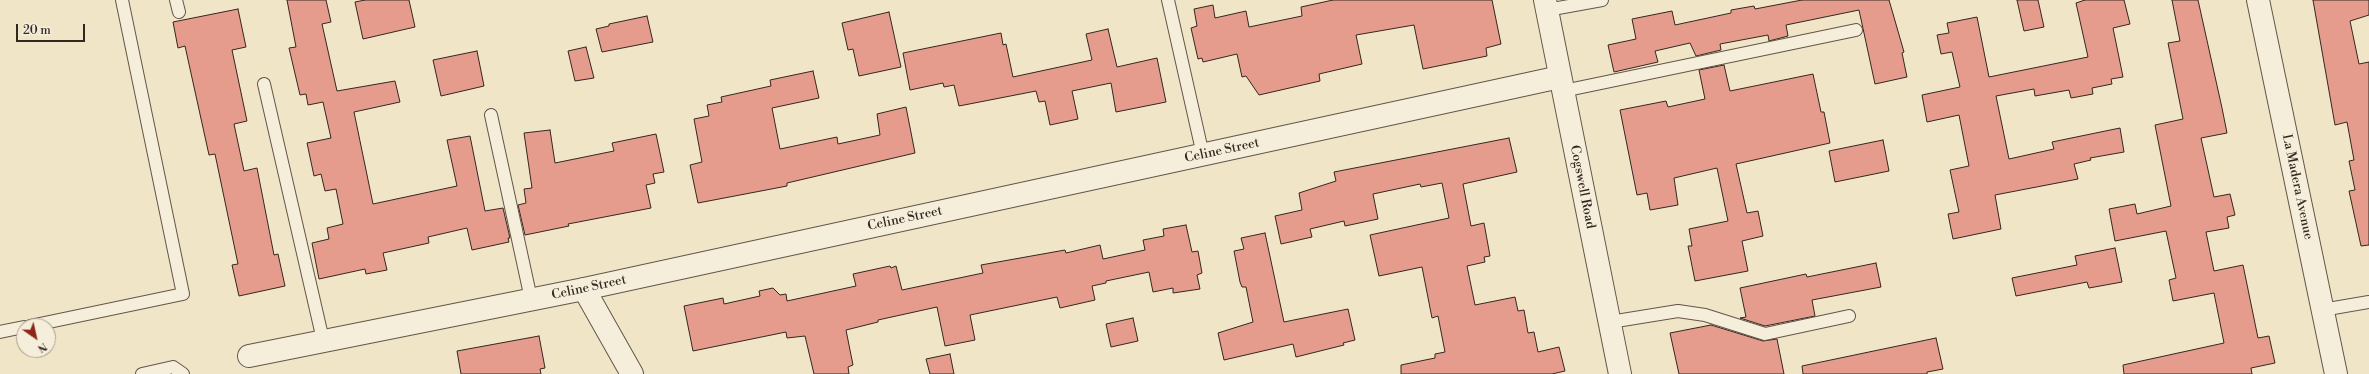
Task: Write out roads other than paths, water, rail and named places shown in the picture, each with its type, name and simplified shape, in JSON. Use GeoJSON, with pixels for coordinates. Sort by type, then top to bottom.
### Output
{"type":"FeatureCollection","features":[{"type":"Feature","properties":{"kind":"street","name":"La Madera Avenue"},"geometry":{"type":"LineString","coordinates":[[2258,0],[2336,374]]}},
{"type":"Feature","properties":{"kind":"street","name":"Cogswell Road"},"geometry":{"type":"LineString","coordinates":[[1546,5],[1620,374]]}},
{"type":"Feature","properties":{"kind":"street","name":"Celine Street"},"geometry":{"type":"LineString","coordinates":[[249,356],[584,289],[1203,155],[1562,84]]}},
{"type":"Feature","properties":{"kind":"street"},"geometry":{"type":"LineString","coordinates":[[584,289],[632,374]]}},
{"type":"Feature","properties":{"kind":"lane"},"geometry":{"type":"LineString","coordinates":[[56,321],[183,294],[122,0]]}},
{"type":"Feature","properties":{"kind":"lane"},"geometry":{"type":"LineString","coordinates":[[1168,0],[1203,155]]}},
{"type":"Feature","properties":{"kind":"lane"},"geometry":{"type":"LineString","coordinates":[[1546,5],[1602,0]]}},
{"type":"Feature","properties":{"kind":"lane"},"geometry":{"type":"LineString","coordinates":[[1562,84],[1856,30]]}},
{"type":"Feature","properties":{"kind":"lane"},"geometry":{"type":"LineString","coordinates":[[264,84],[323,340]]}},
{"type":"Feature","properties":{"kind":"lane"},"geometry":{"type":"LineString","coordinates":[[490,115],[531,299]]}},
{"type":"Feature","properties":{"kind":"lane"},"geometry":{"type":"LineString","coordinates":[[2322,310],[2369,302]]}},
{"type":"Feature","properties":{"kind":"lane"},"geometry":{"type":"LineString","coordinates":[[1610,322],[1678,311],[1704,314],[1765,334],[1849,316]]}},
{"type":"Feature","properties":{"kind":"lane"},"geometry":{"type":"LineString","coordinates":[[0,332],[16,329]]}},
{"type":"Feature","properties":{"kind":"lane"},"geometry":{"type":"LineString","coordinates":[[142,374],[173,367],[183,374]]}}]}
